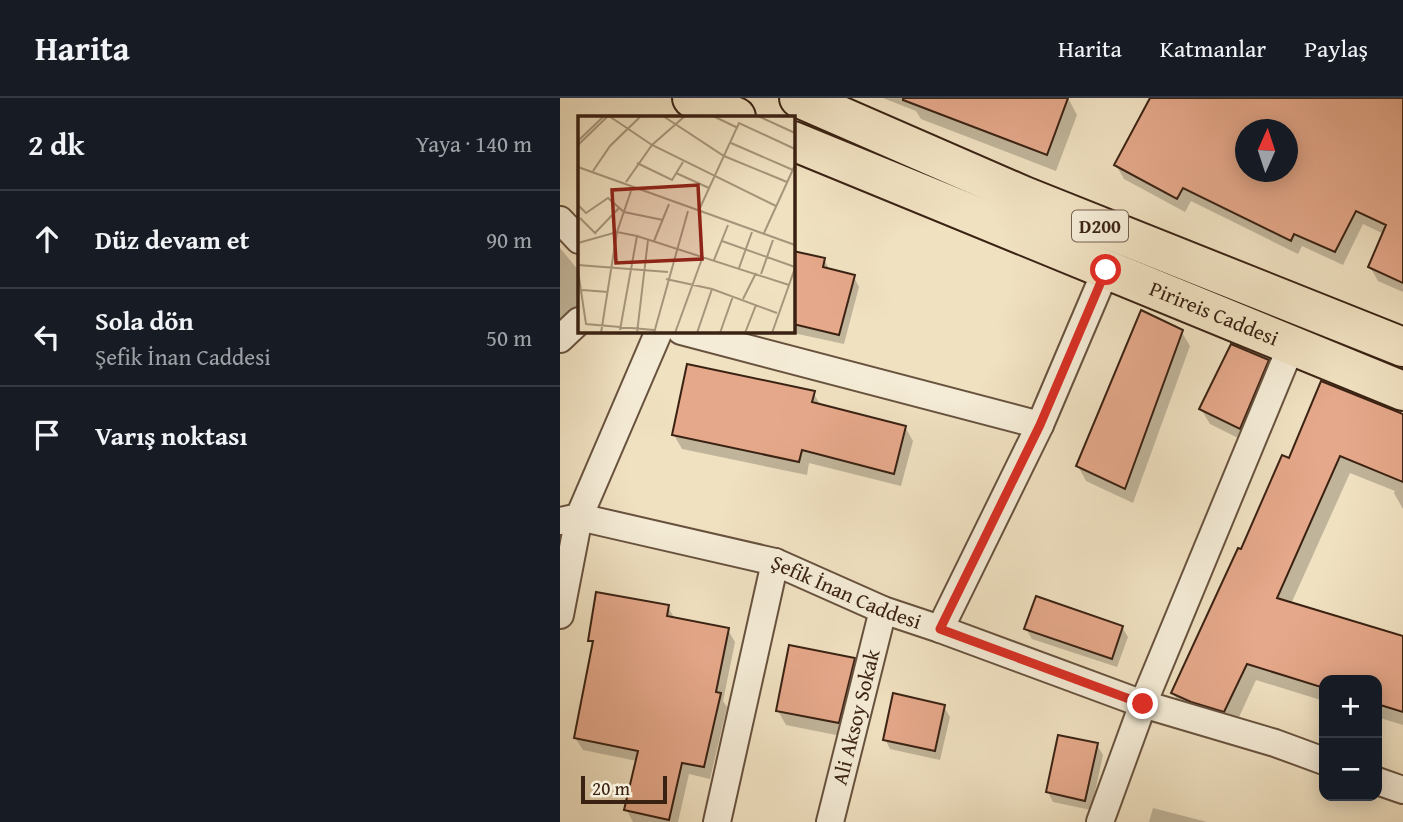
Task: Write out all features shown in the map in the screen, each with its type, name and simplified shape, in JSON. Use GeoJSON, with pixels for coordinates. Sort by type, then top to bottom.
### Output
{"type":"FeatureCollection","features":[{"type":"Feature","properties":{"kind":"highway"},"geometry":{"type":"LineString","coordinates":[[692,98],[734,116]]}},
{"type":"Feature","properties":{"kind":"highway","name":"Pirireis Caddesi"},"geometry":{"type":"LineString","coordinates":[[799,98],[1024,196],[1402,344]]}},
{"type":"Feature","properties":{"kind":"highway","name":"Pirireis Caddesi"},"geometry":{"type":"LineString","coordinates":[[794,141],[1403,391]]}},
{"type":"Feature","properties":{"kind":"street"},"geometry":{"type":"LineString","coordinates":[[560,220],[578,239]]}},
{"type":"Feature","properties":{"kind":"street"},"geometry":{"type":"LineString","coordinates":[[940,629],[1040,425],[1106,270]]}},
{"type":"Feature","properties":{"kind":"street"},"geometry":{"type":"LineString","coordinates":[[560,339],[578,322]]}},
{"type":"Feature","properties":{"kind":"street"},"geometry":{"type":"LineString","coordinates":[[560,615],[570,519],[659,332]]}},
{"type":"Feature","properties":{"kind":"street"},"geometry":{"type":"LineString","coordinates":[[685,332],[1040,425]]}},
{"type":"Feature","properties":{"kind":"street"},"geometry":{"type":"LineString","coordinates":[[1100,822],[1143,704],[1292,344]]}},
{"type":"Feature","properties":{"kind":"street","name":"Şefik İnan Caddesi"},"geometry":{"type":"LineString","coordinates":[[570,519],[775,562],[883,610],[1143,704],[1275,743],[1319,759]]}},
{"type":"Feature","properties":{"kind":"street"},"geometry":{"type":"LineString","coordinates":[[717,822],[775,562]]}},
{"type":"Feature","properties":{"kind":"street","name":"Ali Aksoy Sokak"},"geometry":{"type":"LineString","coordinates":[[830,822],[883,610]]}},
{"type":"Feature","properties":{"kind":"street"},"geometry":{"type":"LineString","coordinates":[[1382,783],[1403,790]]}},
{"type":"Feature","properties":{"kind":"building"},"geometry":{"type":"Polygon","coordinates":[[[903,98],[1068,98],[1047,155],[903,98]]]}},
{"type":"Feature","properties":{"kind":"building"},"geometry":{"type":"Polygon","coordinates":[[[1150,98],[1403,98],[1403,283],[1368,267],[1386,225],[1356,211],[1335,252],[1294,234],[1291,241],[1183,188],[1177,199],[1114,165],[1150,98]]]}},
{"type":"Feature","properties":{"kind":"building"},"geometry":{"type":"Polygon","coordinates":[[[794,251],[825,258],[823,267],[855,275],[839,335],[794,324],[794,251]]]}},
{"type":"Feature","properties":{"kind":"building"},"geometry":{"type":"Polygon","coordinates":[[[1141,310],[1183,330],[1125,489],[1076,466],[1141,310]]]}},
{"type":"Feature","properties":{"kind":"building"},"geometry":{"type":"Polygon","coordinates":[[[1231,344],[1269,360],[1240,429],[1199,409],[1231,344]]]}},
{"type":"Feature","properties":{"kind":"building"},"geometry":{"type":"Polygon","coordinates":[[[687,364],[815,391],[812,402],[906,426],[894,474],[802,450],[799,462],[672,435],[687,364]]]}},
{"type":"Feature","properties":{"kind":"building"},"geometry":{"type":"Polygon","coordinates":[[[1321,381],[1403,414],[1403,482],[1340,456],[1277,598],[1403,636],[1403,712],[1382,706],[1382,675],[1319,675],[1319,686],[1247,664],[1224,712],[1171,693],[1238,548],[1241,549],[1282,455],[1289,458],[1321,381]]]}},
{"type":"Feature","properties":{"kind":"building"},"geometry":{"type":"Polygon","coordinates":[[[596,592],[669,605],[667,616],[729,628],[716,692],[721,693],[704,767],[682,763],[669,820],[624,810],[638,751],[574,738],[593,641],[588,641],[596,592]]]}},
{"type":"Feature","properties":{"kind":"building"},"geometry":{"type":"Polygon","coordinates":[[[1036,596],[1123,626],[1112,659],[1024,629],[1036,596]]]}},
{"type":"Feature","properties":{"kind":"building"},"geometry":{"type":"Polygon","coordinates":[[[789,645],[855,658],[839,723],[776,711],[789,645]]]}},
{"type":"Feature","properties":{"kind":"building"},"geometry":{"type":"Polygon","coordinates":[[[893,693],[945,705],[935,751],[883,740],[893,693]]]}},
{"type":"Feature","properties":{"kind":"building"},"geometry":{"type":"Polygon","coordinates":[[[1058,735],[1098,743],[1085,801],[1046,792],[1058,735]]]}},
{"type":"Feature","properties":{"kind":"route"},"geometry":{"type":"LineString","coordinates":[[1106,270],[1040,425],[940,629],[1143,704]]}}]}
